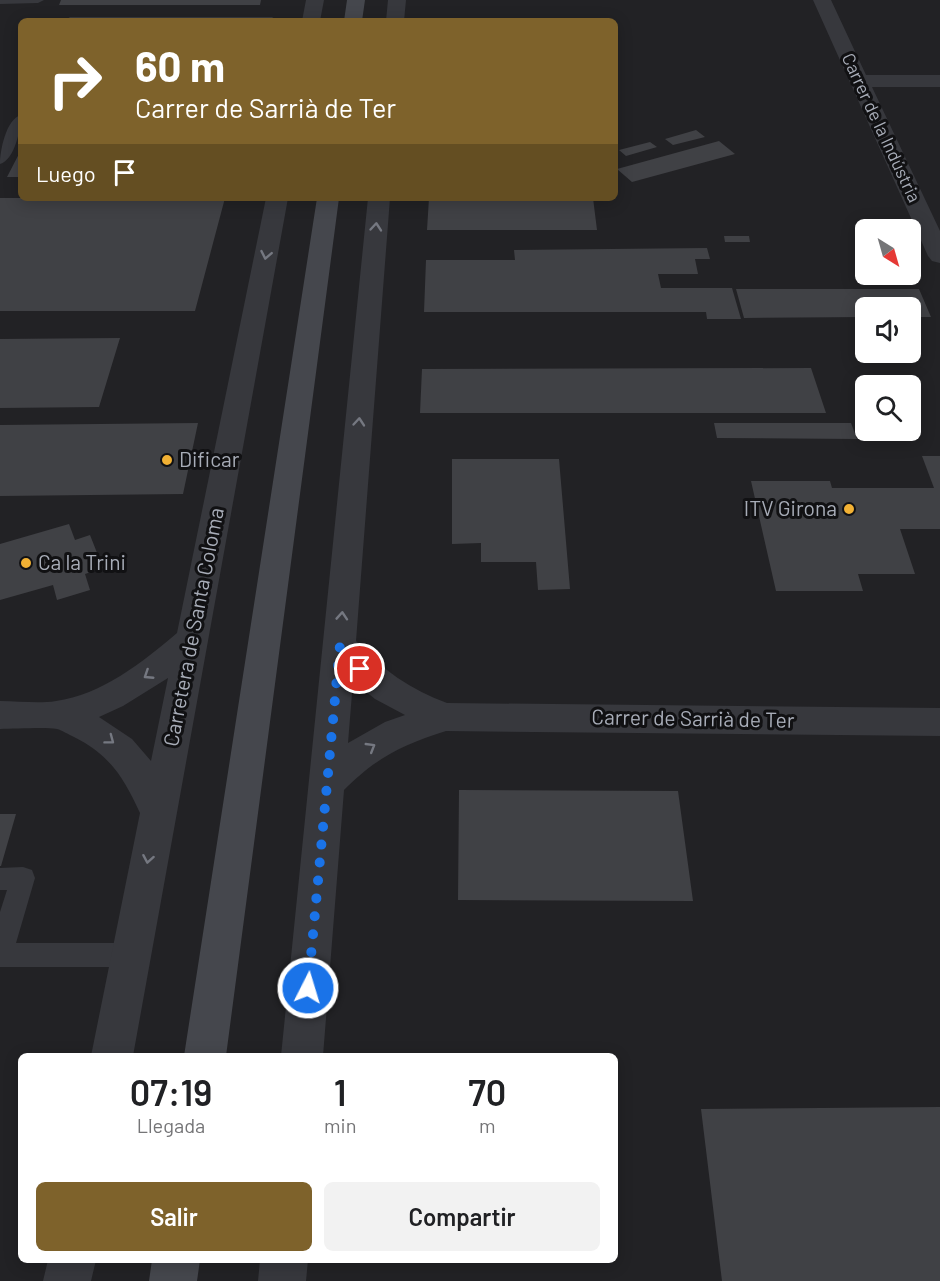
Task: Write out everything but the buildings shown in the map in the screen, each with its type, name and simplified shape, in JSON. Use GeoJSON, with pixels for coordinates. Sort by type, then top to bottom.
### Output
{"type":"FeatureCollection","features":[{"type":"Feature","properties":{"kind":"street"},"geometry":{"type":"LineString","coordinates":[[312,18],[315,0]]}},
{"type":"Feature","properties":{"kind":"street"},"geometry":{"type":"LineString","coordinates":[[353,18],[356,0]]}},
{"type":"Feature","properties":{"kind":"street"},"geometry":{"type":"LineString","coordinates":[[395,18],[397,0]]}},
{"type":"Feature","properties":{"kind":"street","name":"Carrer de la Indústria"},"geometry":{"type":"LineString","coordinates":[[822,0],[940,256]]}},
{"type":"Feature","properties":{"kind":"street"},"geometry":{"type":"LineString","coordinates":[[859,81],[940,81]]}},
{"type":"Feature","properties":{"kind":"street","name":"Carretera de Santa Coloma"},"geometry":{"type":"LineString","coordinates":[[112,1053],[276,201]]}},
{"type":"Feature","properties":{"kind":"street"},"geometry":{"type":"LineString","coordinates":[[205,1053],[328,201]]}},
{"type":"Feature","properties":{"kind":"street"},"geometry":{"type":"LineString","coordinates":[[302,1053],[379,201]]}},
{"type":"Feature","properties":{"kind":"street"},"geometry":{"type":"LineString","coordinates":[[0,715],[58,715],[89,705],[138,681],[172,658],[193,638]]}},
{"type":"Feature","properties":{"kind":"street","name":"Carrer de Sarrià de Ter"},"geometry":{"type":"LineString","coordinates":[[340,645],[360,669],[378,684],[413,705],[446,717]]}},
{"type":"Feature","properties":{"kind":"street"},"geometry":{"type":"LineString","coordinates":[[58,715],[103,734],[122,749],[137,767],[149,788],[157,810]]}},
{"type":"Feature","properties":{"kind":"street","name":"Carrer de Sarrià de Ter"},"geometry":{"type":"LineString","coordinates":[[326,784],[354,757],[397,732],[446,717],[940,722]]}},
{"type":"Feature","properties":{"kind":"street"},"geometry":{"type":"LineString","coordinates":[[68,1281],[71,1263]]}},
{"type":"Feature","properties":{"kind":"street"},"geometry":{"type":"LineString","coordinates":[[173,1281],[176,1263]]}},
{"type":"Feature","properties":{"kind":"street"},"geometry":{"type":"LineString","coordinates":[[282,1281],[284,1263]]}},
{"type":"Feature","properties":{"kind":"lane"},"geometry":{"type":"LineString","coordinates":[[0,1],[38,0]]}},
{"type":"Feature","properties":{"kind":"lane"},"geometry":{"type":"LineString","coordinates":[[0,160],[18,124]]}},
{"type":"Feature","properties":{"kind":"lane"},"geometry":{"type":"LineString","coordinates":[[0,879],[23,878],[0,954],[131,955]]}},
{"type":"Feature","properties":{"kind":"shaded area"},"geometry":{"type":"Polygon","coordinates":[[[0,0],[940,0],[940,1281],[0,1281],[0,0]]]}},
{"type":"Feature","properties":{"kind":"place","name":"Dificar"},"geometry":{"type":"Point","coordinates":[167,460]}},
{"type":"Feature","properties":{"kind":"place","name":"ITV Girona"},"geometry":{"type":"Point","coordinates":[849,509]}},
{"type":"Feature","properties":{"kind":"place","name":"Ca la Trini"},"geometry":{"type":"Point","coordinates":[26,563]}},
{"type":"Feature","properties":{"kind":"route"},"geometry":{"type":"LineString","coordinates":[[308,988],[340,645],[360,669]]}}]}
